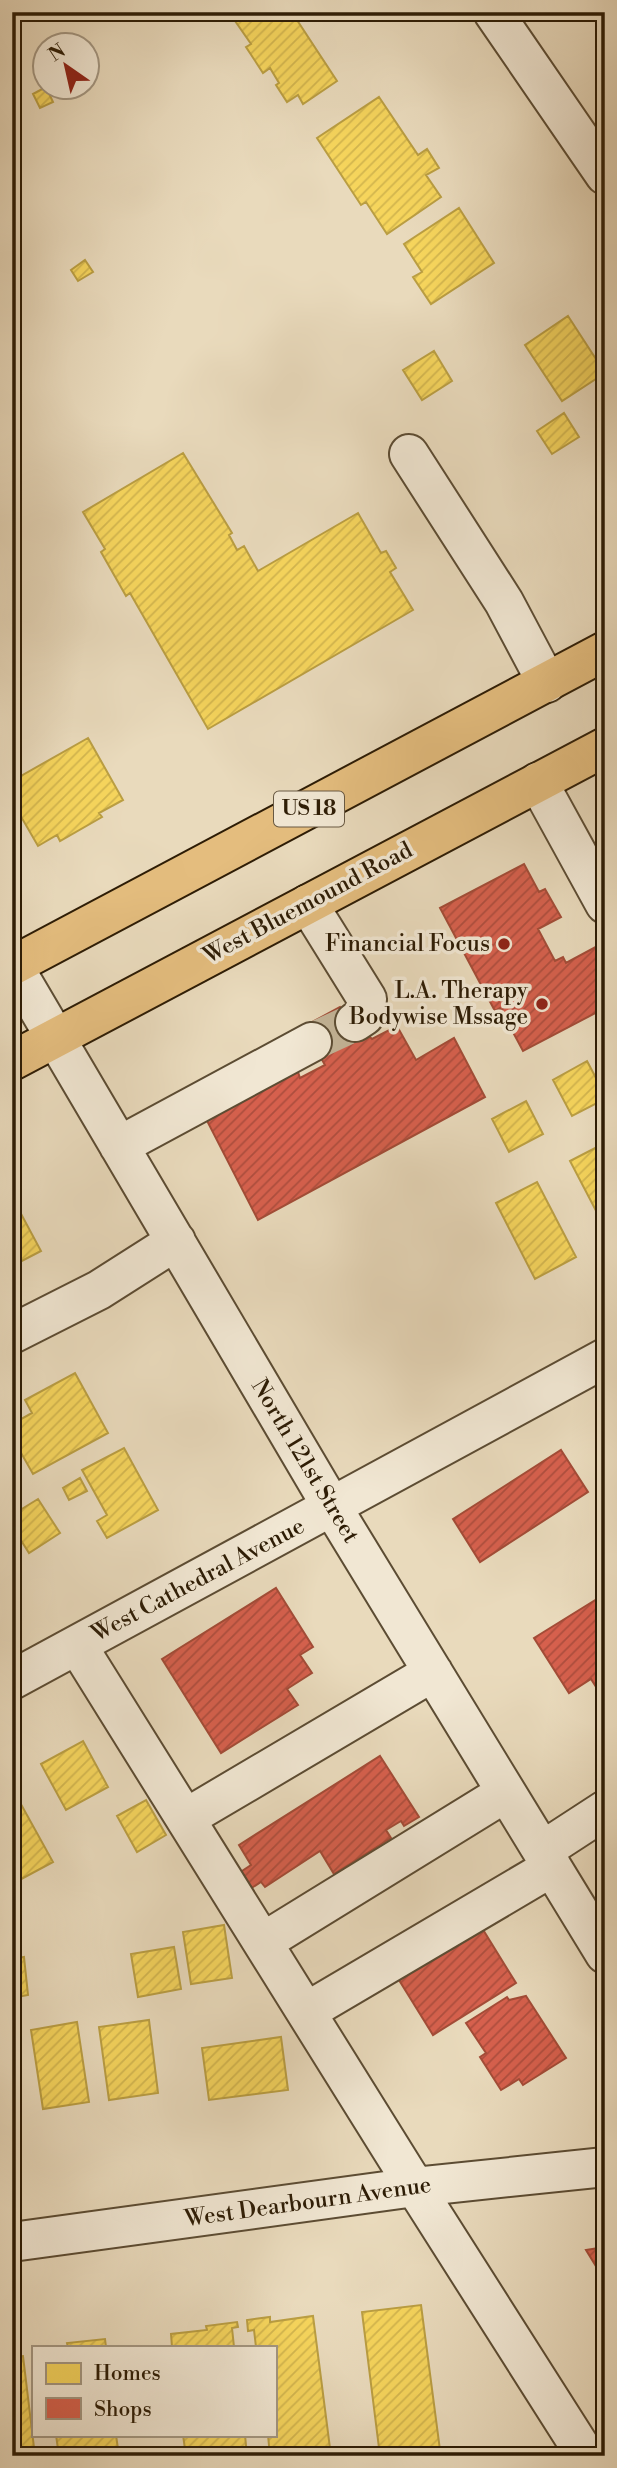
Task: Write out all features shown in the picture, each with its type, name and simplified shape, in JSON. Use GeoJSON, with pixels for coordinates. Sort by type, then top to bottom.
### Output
{"type":"FeatureCollection","features":[{"type":"Feature","properties":{"kind":"main road","name":"US 18"},"geometry":{"type":"LineString","coordinates":[[13,965],[605,651]]}},
{"type":"Feature","properties":{"kind":"main road","name":"West Bluemound Road"},"geometry":{"type":"LineString","coordinates":[[12,1061],[605,747]]}},
{"type":"Feature","properties":{"kind":"street"},"geometry":{"type":"LineString","coordinates":[[493,12],[605,175]]}},
{"type":"Feature","properties":{"kind":"street"},"geometry":{"type":"LineString","coordinates":[[409,454],[504,601],[547,682]]}},
{"type":"Feature","properties":{"kind":"street"},"geometry":{"type":"LineString","coordinates":[[538,782],[605,904]]}},
{"type":"Feature","properties":{"kind":"street"},"geometry":{"type":"LineString","coordinates":[[308,904],[367,999],[364,1016],[355,1022]]}},
{"type":"Feature","properties":{"kind":"street","name":"North 121st Street"},"geometry":{"type":"LineString","coordinates":[[13,965],[332,1507],[605,1954]]}},
{"type":"Feature","properties":{"kind":"street"},"geometry":{"type":"LineString","coordinates":[[119,1146],[312,1042]]}},
{"type":"Feature","properties":{"kind":"street"},"geometry":{"type":"LineString","coordinates":[[12,1334],[99,1290],[176,1241]]}},
{"type":"Feature","properties":{"kind":"street","name":"West Cathedral Avenue"},"geometry":{"type":"LineString","coordinates":[[12,1680],[605,1359]]}},
{"type":"Feature","properties":{"kind":"street"},"geometry":{"type":"LineString","coordinates":[[77,1645],[586,2456]]}},
{"type":"Feature","properties":{"kind":"street"},"geometry":{"type":"LineString","coordinates":[[186,1818],[433,1672]]}},
{"type":"Feature","properties":{"kind":"street"},"geometry":{"type":"LineString","coordinates":[[263,1942],[505,1793]]}},
{"type":"Feature","properties":{"kind":"street"},"geometry":{"type":"LineString","coordinates":[[306,2012],[547,1859],[605,1810]]}},
{"type":"Feature","properties":{"kind":"street","name":"West Dearbourn Avenue"},"geometry":{"type":"LineString","coordinates":[[12,2242],[415,2187],[605,2167]]}},
{"type":"Feature","properties":{"kind":"building: Homes"},"geometry":{"type":"Polygon","coordinates":[[[241,12],[302,12],[295,17],[337,81],[303,104],[298,95],[287,102],[276,85],[279,83],[270,68],[263,73],[246,47],[251,44],[233,18],[241,12]]]}},
{"type":"Feature","properties":{"kind":"building: Homes"},"geometry":{"type":"Polygon","coordinates":[[[379,97],[418,155],[427,149],[439,168],[426,175],[441,197],[387,234],[366,202],[361,205],[317,138],[379,97]]]}},
{"type":"Feature","properties":{"kind":"building: Homes"},"geometry":{"type":"Polygon","coordinates":[[[37,102],[53,102],[40,108],[37,102]]]}},
{"type":"Feature","properties":{"kind":"building: Homes"},"geometry":{"type":"Polygon","coordinates":[[[459,208],[494,263],[431,304],[413,277],[422,272],[404,244],[459,208]]]}},
{"type":"Feature","properties":{"kind":"building: Homes"},"geometry":{"type":"Polygon","coordinates":[[[85,260],[93,272],[78,281],[71,270],[85,260]]]}},
{"type":"Feature","properties":{"kind":"building: Homes"},"geometry":{"type":"Polygon","coordinates":[[[568,316],[605,373],[562,401],[525,345],[568,316]]]}},
{"type":"Feature","properties":{"kind":"building: Homes"},"geometry":{"type":"Polygon","coordinates":[[[434,351],[452,381],[422,400],[403,370],[434,351]]]}},
{"type":"Feature","properties":{"kind":"building: Homes"},"geometry":{"type":"Polygon","coordinates":[[[564,413],[579,437],[552,454],[537,431],[564,413]]]}},
{"type":"Feature","properties":{"kind":"building: Homes"},"geometry":{"type":"Polygon","coordinates":[[[183,453],[232,533],[229,535],[237,550],[244,546],[258,571],[358,513],[381,553],[386,551],[396,568],[390,572],[413,610],[208,729],[130,593],[126,596],[101,552],[105,549],[83,512],[183,453]]]}},
{"type":"Feature","properties":{"kind":"building: Homes"},"geometry":{"type":"Polygon","coordinates":[[[88,738],[123,800],[99,813],[102,817],[60,841],[57,835],[38,846],[12,801],[12,781],[88,738]]]}},
{"type":"Feature","properties":{"kind":"building: Homes"},"geometry":{"type":"Polygon","coordinates":[[[587,1061],[605,1099],[572,1116],[553,1080],[587,1061]]]}},
{"type":"Feature","properties":{"kind":"building: Homes"},"geometry":{"type":"Polygon","coordinates":[[[526,1101],[543,1134],[509,1152],[492,1119],[526,1101]]]}},
{"type":"Feature","properties":{"kind":"building: Homes"},"geometry":{"type":"Polygon","coordinates":[[[605,1143],[605,1228],[570,1161],[605,1143]]]}},
{"type":"Feature","properties":{"kind":"building: Homes"},"geometry":{"type":"Polygon","coordinates":[[[537,1182],[576,1257],[535,1279],[496,1203],[537,1182]]]}},
{"type":"Feature","properties":{"kind":"building: Homes"},"geometry":{"type":"Polygon","coordinates":[[[12,1197],[41,1251],[12,1266],[12,1197]]]}},
{"type":"Feature","properties":{"kind":"building: Homes"},"geometry":{"type":"Polygon","coordinates":[[[75,1373],[108,1433],[33,1474],[12,1437],[12,1424],[32,1413],[25,1400],[75,1373]]]}},
{"type":"Feature","properties":{"kind":"building: Homes"},"geometry":{"type":"Polygon","coordinates":[[[124,1448],[158,1510],[107,1538],[97,1521],[107,1515],[82,1470],[124,1448]]]}},
{"type":"Feature","properties":{"kind":"building: Homes"},"geometry":{"type":"Polygon","coordinates":[[[80,1478],[87,1491],[69,1500],[63,1488],[80,1478]]]}},
{"type":"Feature","properties":{"kind":"building: Homes"},"geometry":{"type":"Polygon","coordinates":[[[38,1499],[60,1533],[29,1553],[12,1526],[12,1515],[38,1499]]]}},
{"type":"Feature","properties":{"kind":"building: Homes"},"geometry":{"type":"Polygon","coordinates":[[[83,1741],[108,1787],[66,1810],[41,1764],[83,1741]]]}},
{"type":"Feature","properties":{"kind":"building: Homes"},"geometry":{"type":"Polygon","coordinates":[[[12,1788],[53,1862],[12,1884],[12,1788]]]}},
{"type":"Feature","properties":{"kind":"building: Homes"},"geometry":{"type":"Polygon","coordinates":[[[146,1800],[166,1835],[137,1852],[117,1816],[146,1800]]]}},
{"type":"Feature","properties":{"kind":"building: Homes"},"geometry":{"type":"Polygon","coordinates":[[[224,1925],[232,1978],[191,1984],[183,1932],[224,1925]]]}},
{"type":"Feature","properties":{"kind":"building: Homes"},"geometry":{"type":"Polygon","coordinates":[[[174,1947],[181,1989],[138,1997],[131,1954],[174,1947]]]}},
{"type":"Feature","properties":{"kind":"building: Homes"},"geometry":{"type":"Polygon","coordinates":[[[24,1957],[28,1995],[12,1998],[12,1959],[24,1957]]]}},
{"type":"Feature","properties":{"kind":"building: Homes"},"geometry":{"type":"Polygon","coordinates":[[[149,2020],[158,2093],[109,2100],[99,2027],[149,2020]]]}},
{"type":"Feature","properties":{"kind":"building: Homes"},"geometry":{"type":"Polygon","coordinates":[[[77,2022],[89,2102],[43,2109],[31,2030],[77,2022]]]}},
{"type":"Feature","properties":{"kind":"building: Homes"},"geometry":{"type":"Polygon","coordinates":[[[281,2037],[288,2090],[209,2100],[202,2048],[281,2037]]]}},
{"type":"Feature","properties":{"kind":"building: Homes"},"geometry":{"type":"Polygon","coordinates":[[[421,2305],[440,2450],[380,2456],[362,2312],[421,2305]]]}},
{"type":"Feature","properties":{"kind":"building: Homes"},"geometry":{"type":"Polygon","coordinates":[[[313,2316],[331,2456],[270,2456],[268,2436],[276,2436],[276,2346],[256,2346],[254,2330],[248,2331],[247,2320],[270,2317],[270,2322],[313,2316]]]}},
{"type":"Feature","properties":{"kind":"building: Homes"},"geometry":{"type":"Polygon","coordinates":[[[237,2322],[238,2327],[232,2328],[234,2346],[172,2346],[171,2334],[207,2330],[206,2326],[237,2322]]]}},
{"type":"Feature","properties":{"kind":"building: Homes"},"geometry":{"type":"Polygon","coordinates":[[[105,2339],[106,2346],[68,2346],[67,2343],[105,2339]]]}},
{"type":"Feature","properties":{"kind":"building: Homes"},"geometry":{"type":"Polygon","coordinates":[[[23,2356],[35,2456],[12,2456],[12,2357],[23,2356]]]}},
{"type":"Feature","properties":{"kind":"building: Homes"},"geometry":{"type":"Polygon","coordinates":[[[56,2436],[116,2436],[119,2456],[59,2456],[56,2436]]]}},
{"type":"Feature","properties":{"kind":"building: Homes"},"geometry":{"type":"Polygon","coordinates":[[[183,2436],[245,2436],[247,2456],[186,2456],[183,2436]]]}},
{"type":"Feature","properties":{"kind":"building: Shops"},"geometry":{"type":"Polygon","coordinates":[[[524,864],[539,892],[545,889],[561,917],[538,929],[555,961],[563,957],[566,963],[605,942],[605,1008],[523,1051],[500,1008],[495,1011],[440,908],[524,864]]]}},
{"type":"Feature","properties":{"kind":"building: Shops"},"geometry":{"type":"Polygon","coordinates":[[[340,1007],[372,1039],[397,1026],[416,1060],[454,1038],[485,1097],[258,1220],[203,1113],[295,1063],[300,1078],[325,1065],[303,1027],[340,1007]]]}},
{"type":"Feature","properties":{"kind":"building: Shops"},"geometry":{"type":"Polygon","coordinates":[[[561,1450],[588,1492],[480,1562],[453,1519],[561,1450]]]}},
{"type":"Feature","properties":{"kind":"building: Shops"},"geometry":{"type":"Polygon","coordinates":[[[276,1588],[313,1647],[300,1655],[312,1673],[287,1689],[298,1705],[221,1753],[162,1659],[276,1588]]]}},
{"type":"Feature","properties":{"kind":"building: Shops"},"geometry":{"type":"Polygon","coordinates":[[[605,1594],[605,1701],[591,1679],[569,1693],[534,1638],[605,1594]]]}},
{"type":"Feature","properties":{"kind":"building: Shops"},"geometry":{"type":"Polygon","coordinates":[[[380,1756],[419,1817],[404,1826],[401,1821],[386,1830],[391,1838],[334,1874],[320,1851],[265,1887],[261,1882],[250,1889],[239,1873],[251,1865],[239,1845],[380,1756]]]}},
{"type":"Feature","properties":{"kind":"building: Shops"},"geometry":{"type":"Polygon","coordinates":[[[482,1928],[516,1983],[433,2035],[399,1980],[482,1928]]]}},
{"type":"Feature","properties":{"kind":"building: Shops"},"geometry":{"type":"Polygon","coordinates":[[[526,1996],[566,2058],[523,2085],[519,2079],[501,2090],[480,2057],[486,2053],[466,2023],[507,1997],[509,2000],[526,1996]]]}},
{"type":"Feature","properties":{"kind":"building: Shops"},"geometry":{"type":"Polygon","coordinates":[[[605,2247],[605,2281],[586,2250],[605,2247]]]}},
{"type":"Feature","properties":{"kind":"tunnel"},"geometry":{"type":"LineString","coordinates":[[312,1042],[355,1022]]}},
{"type":"Feature","properties":{"kind":"place","name":"Financial Focus"},"geometry":{"type":"Point","coordinates":[504,944]}},
{"type":"Feature","properties":{"kind":"place","name":"L.A. Therapy Bodywise Mssage"},"geometry":{"type":"Point","coordinates":[542,1004]}}]}
